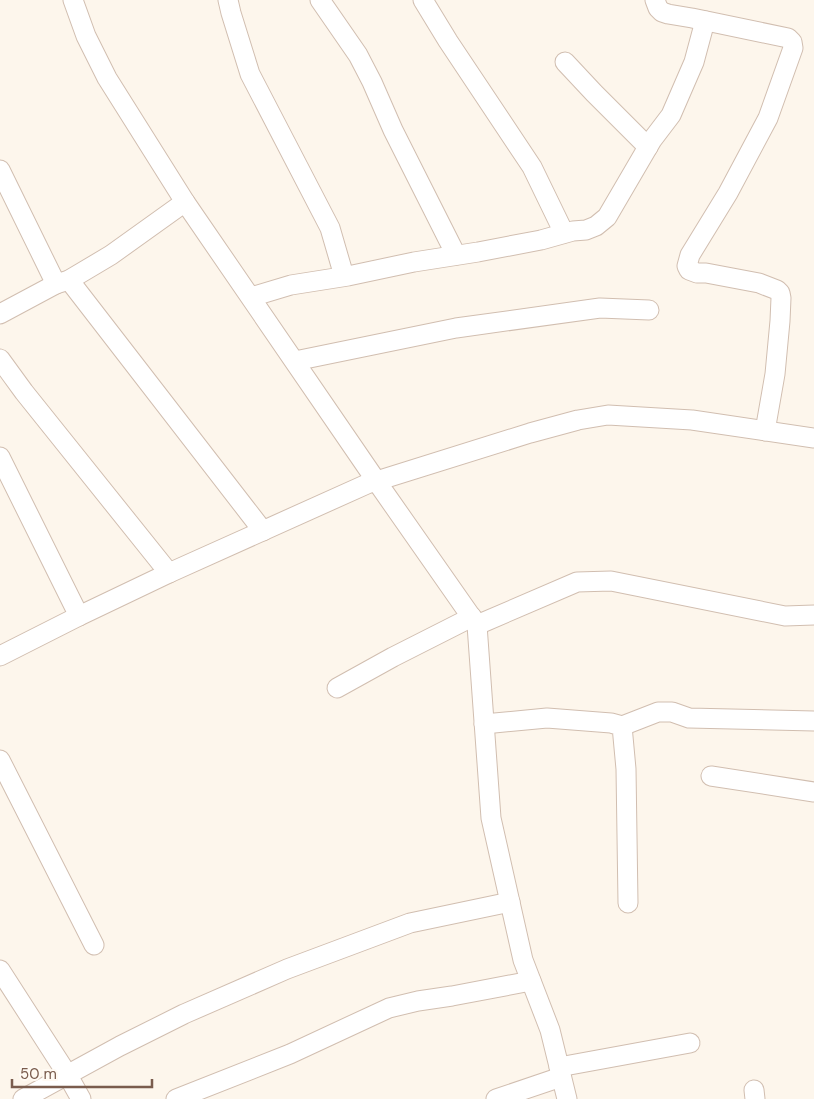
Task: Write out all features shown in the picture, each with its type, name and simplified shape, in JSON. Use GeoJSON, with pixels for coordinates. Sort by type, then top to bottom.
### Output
{"type":"FeatureCollection","features":[{"type":"Feature","properties":{"kind":"street"},"geometry":{"type":"LineString","coordinates":[[73,0],[86,36],[107,78],[185,202],[475,621],[491,818],[524,960],[550,1030],[567,1099]]}},
{"type":"Feature","properties":{"kind":"street"},"geometry":{"type":"LineString","coordinates":[[228,0],[250,74],[330,228],[344,276]]}},
{"type":"Feature","properties":{"kind":"street"},"geometry":{"type":"LineString","coordinates":[[320,0],[358,55],[393,130],[456,255]]}},
{"type":"Feature","properties":{"kind":"street"},"geometry":{"type":"LineString","coordinates":[[423,0],[532,167],[564,233]]}},
{"type":"Feature","properties":{"kind":"street"},"geometry":{"type":"LineString","coordinates":[[655,0],[662,12],[788,38],[792,42],[793,48],[768,118],[728,193],[690,255],[687,266],[692,272],[759,283],[780,293],[780,321],[775,374],[765,431]]}},
{"type":"Feature","properties":{"kind":"street"},"geometry":{"type":"LineString","coordinates":[[251,297],[291,285],[478,252],[586,230],[596,226],[607,217],[648,147],[671,115],[694,62],[705,21]]}},
{"type":"Feature","properties":{"kind":"street"},"geometry":{"type":"LineString","coordinates":[[565,62],[648,147]]}},
{"type":"Feature","properties":{"kind":"street"},"geometry":{"type":"LineString","coordinates":[[0,170],[63,282],[263,531]]}},
{"type":"Feature","properties":{"kind":"street"},"geometry":{"type":"LineString","coordinates":[[0,314],[111,255],[185,202]]}},
{"type":"Feature","properties":{"kind":"street"},"geometry":{"type":"LineString","coordinates":[[295,361],[466,327],[600,308],[649,310]]}},
{"type":"Feature","properties":{"kind":"street"},"geometry":{"type":"LineString","coordinates":[[0,359],[24,392],[169,573]]}},
{"type":"Feature","properties":{"kind":"street"},"geometry":{"type":"LineString","coordinates":[[0,656],[169,573],[367,484],[578,420],[608,414],[692,420],[814,438]]}},
{"type":"Feature","properties":{"kind":"street"},"geometry":{"type":"LineString","coordinates":[[0,457],[79,616]]}},
{"type":"Feature","properties":{"kind":"street"},"geometry":{"type":"LineString","coordinates":[[337,688],[393,658],[475,621],[577,582],[611,581],[785,616],[814,615]]}},
{"type":"Feature","properties":{"kind":"street"},"geometry":{"type":"LineString","coordinates":[[484,724],[547,718],[612,723],[622,726],[658,712],[672,712],[689,718],[814,721]]}},
{"type":"Feature","properties":{"kind":"street"},"geometry":{"type":"LineString","coordinates":[[622,726],[626,769],[628,903]]}},
{"type":"Feature","properties":{"kind":"street"},"geometry":{"type":"LineString","coordinates":[[0,760],[94,945]]}},
{"type":"Feature","properties":{"kind":"street"},"geometry":{"type":"LineString","coordinates":[[710,776],[814,792]]}},
{"type":"Feature","properties":{"kind":"street"},"geometry":{"type":"LineString","coordinates":[[23,1099],[120,1046],[184,1014],[287,969],[410,923],[510,902]]}},
{"type":"Feature","properties":{"kind":"street"},"geometry":{"type":"LineString","coordinates":[[0,970],[81,1099]]}},
{"type":"Feature","properties":{"kind":"street"},"geometry":{"type":"LineString","coordinates":[[176,1099],[290,1054],[389,1008],[531,981]]}},
{"type":"Feature","properties":{"kind":"street"},"geometry":{"type":"LineString","coordinates":[[496,1099],[560,1072],[690,1043]]}}]}
